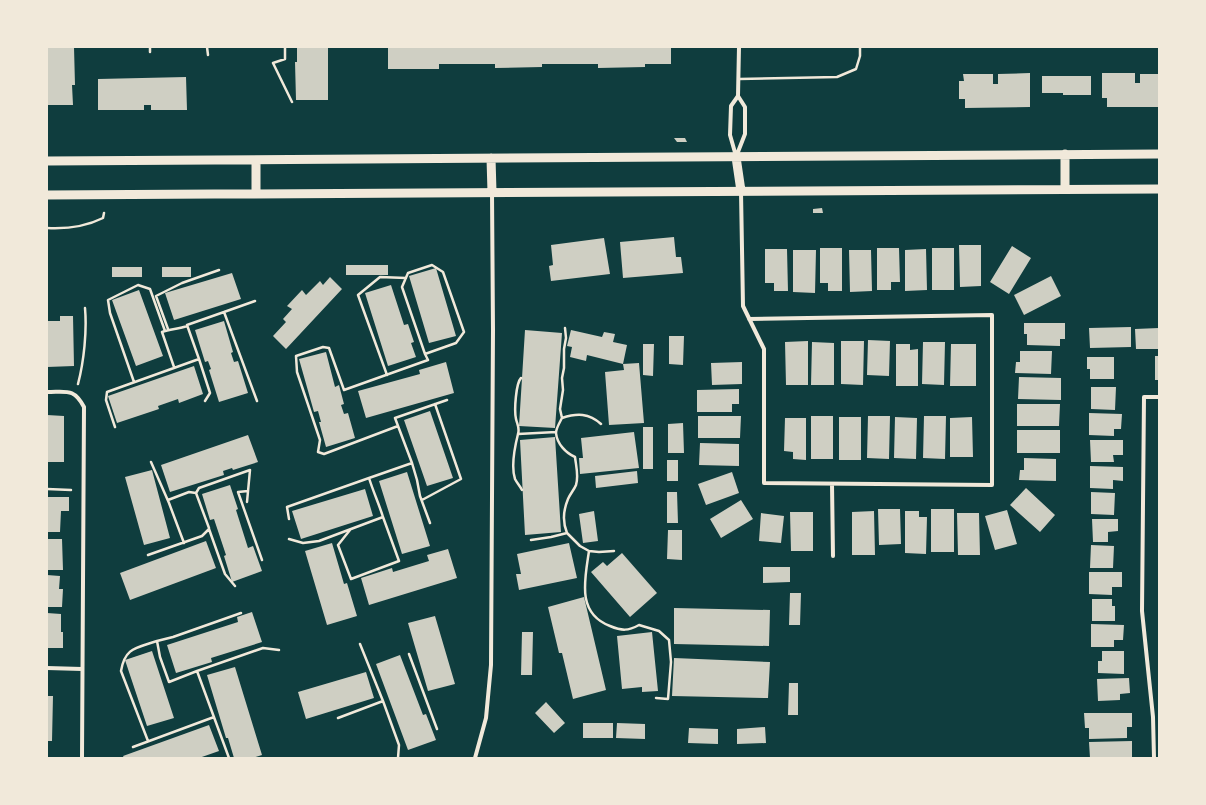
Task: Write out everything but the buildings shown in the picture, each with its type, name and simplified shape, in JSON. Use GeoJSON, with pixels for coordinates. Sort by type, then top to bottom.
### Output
{"type":"FeatureCollection","features":[{"type":"Feature","properties":{"kind":"main road"},"geometry":{"type":"LineString","coordinates":[[1065,154],[1065,189]]}},
{"type":"Feature","properties":{"kind":"main road"},"geometry":{"type":"LineString","coordinates":[[47,161],[1159,154]]}},
{"type":"Feature","properties":{"kind":"main road"},"geometry":{"type":"LineString","coordinates":[[736,157],[741,191]]}},
{"type":"Feature","properties":{"kind":"main road"},"geometry":{"type":"LineString","coordinates":[[491,158],[492,192]]}},
{"type":"Feature","properties":{"kind":"main road"},"geometry":{"type":"LineString","coordinates":[[256,160],[256,194]]}},
{"type":"Feature","properties":{"kind":"main road"},"geometry":{"type":"LineString","coordinates":[[47,195],[1159,189]]}},
{"type":"Feature","properties":{"kind":"street"},"geometry":{"type":"LineString","coordinates":[[736,157],[730,135],[731,106],[738,96],[739,47]]}},
{"type":"Feature","properties":{"kind":"street"},"geometry":{"type":"LineString","coordinates":[[736,157],[745,134],[745,108],[738,96]]}},
{"type":"Feature","properties":{"kind":"street"},"geometry":{"type":"LineString","coordinates":[[741,191],[743,306],[749,319],[764,349],[764,483],[992,485],[992,315],[749,319]]}},
{"type":"Feature","properties":{"kind":"street"},"geometry":{"type":"LineString","coordinates":[[475,758],[486,718],[491,665],[493,330],[492,192]]}},
{"type":"Feature","properties":{"kind":"street"},"geometry":{"type":"LineString","coordinates":[[47,392],[70,392],[78,397],[84,408],[82,758]]}},
{"type":"Feature","properties":{"kind":"street"},"geometry":{"type":"LineString","coordinates":[[1154,758],[1153,717],[1142,610],[1144,398],[1159,398]]}},
{"type":"Feature","properties":{"kind":"street"},"geometry":{"type":"LineString","coordinates":[[832,484],[833,556]]}},
{"type":"Feature","properties":{"kind":"street"},"geometry":{"type":"LineString","coordinates":[[47,668],[82,669]]}},
{"type":"Feature","properties":{"kind":"lane"},"geometry":{"type":"LineString","coordinates":[[739,79],[837,77],[856,69],[860,56],[860,47]]}},
{"type":"Feature","properties":{"kind":"path"},"geometry":{"type":"LineString","coordinates":[[150,47],[150,52]]}},
{"type":"Feature","properties":{"kind":"path"},"geometry":{"type":"LineString","coordinates":[[207,47],[208,55]]}},
{"type":"Feature","properties":{"kind":"path"},"geometry":{"type":"LineString","coordinates":[[285,47],[285,59],[273,63],[292,102]]}},
{"type":"Feature","properties":{"kind":"path"},"geometry":{"type":"LineString","coordinates":[[47,228],[61,229],[82,226],[103,218],[104,213]]}},
{"type":"Feature","properties":{"kind":"path"},"geometry":{"type":"LineString","coordinates":[[398,426],[324,454],[318,452],[320,440],[297,372],[296,356],[323,347],[329,348],[344,390],[428,360],[425,354],[402,287],[408,273],[432,265],[443,272],[464,332],[456,343],[425,354]]}},
{"type":"Feature","properties":{"kind":"path"},"geometry":{"type":"LineString","coordinates":[[168,329],[156,296],[182,283],[219,270]]}},
{"type":"Feature","properties":{"kind":"path"},"geometry":{"type":"LineString","coordinates":[[387,375],[358,295],[380,278],[406,278]]}},
{"type":"Feature","properties":{"kind":"path"},"geometry":{"type":"LineString","coordinates":[[134,382],[110,313],[108,300],[138,285],[150,289],[165,331]]}},
{"type":"Feature","properties":{"kind":"path"},"geometry":{"type":"LineString","coordinates":[[174,367],[162,332],[168,329],[187,326],[255,301]]}},
{"type":"Feature","properties":{"kind":"path"},"geometry":{"type":"LineString","coordinates":[[78,384],[82,368],[86,319],[85,308]]}},
{"type":"Feature","properties":{"kind":"path"},"geometry":{"type":"LineString","coordinates":[[224,312],[257,401]]}},
{"type":"Feature","properties":{"kind":"path"},"geometry":{"type":"LineString","coordinates":[[187,326],[210,392],[204,401]]}},
{"type":"Feature","properties":{"kind":"path"},"geometry":{"type":"LineString","coordinates":[[565,328],[566,338],[562,378],[563,390],[560,409],[562,418],[556,432],[559,442],[568,453],[575,457],[578,476],[576,486],[568,499],[563,523],[567,533],[580,546],[599,552],[614,551]]}},
{"type":"Feature","properties":{"kind":"path"},"geometry":{"type":"LineString","coordinates":[[115,427],[106,400],[106,392],[199,359]]}},
{"type":"Feature","properties":{"kind":"path"},"geometry":{"type":"LineString","coordinates":[[521,378],[517,384],[515,417],[520,430],[515,448],[514,468],[515,478],[522,490]]}},
{"type":"Feature","properties":{"kind":"path"},"geometry":{"type":"LineString","coordinates":[[430,523],[412,463],[395,418],[447,400]]}},
{"type":"Feature","properties":{"kind":"path"},"geometry":{"type":"LineString","coordinates":[[422,500],[460,479],[435,404]]}},
{"type":"Feature","properties":{"kind":"path"},"geometry":{"type":"LineString","coordinates":[[562,418],[573,414],[580,414],[601,424]]}},
{"type":"Feature","properties":{"kind":"path"},"geometry":{"type":"LineString","coordinates":[[518,434],[556,432]]}},
{"type":"Feature","properties":{"kind":"path"},"geometry":{"type":"LineString","coordinates":[[152,462],[184,543]]}},
{"type":"Feature","properties":{"kind":"path"},"geometry":{"type":"LineString","coordinates":[[288,519],[288,507],[412,463]]}},
{"type":"Feature","properties":{"kind":"path"},"geometry":{"type":"LineString","coordinates":[[196,493],[199,488],[250,470],[247,502]]}},
{"type":"Feature","properties":{"kind":"path"},"geometry":{"type":"LineString","coordinates":[[350,530],[338,545],[351,579],[399,561],[369,478]]}},
{"type":"Feature","properties":{"kind":"path"},"geometry":{"type":"LineString","coordinates":[[47,489],[71,490]]}},
{"type":"Feature","properties":{"kind":"path"},"geometry":{"type":"LineString","coordinates":[[248,491],[238,492],[262,560]]}},
{"type":"Feature","properties":{"kind":"path"},"geometry":{"type":"LineString","coordinates":[[168,500],[189,492],[196,493]]}},
{"type":"Feature","properties":{"kind":"path"},"geometry":{"type":"LineString","coordinates":[[196,493],[225,574],[235,586]]}},
{"type":"Feature","properties":{"kind":"path"},"geometry":{"type":"LineString","coordinates":[[289,539],[303,543],[319,541],[384,517]]}},
{"type":"Feature","properties":{"kind":"path"},"geometry":{"type":"LineString","coordinates":[[148,555],[202,536],[209,529]]}},
{"type":"Feature","properties":{"kind":"path"},"geometry":{"type":"LineString","coordinates":[[532,540],[567,533]]}},
{"type":"Feature","properties":{"kind":"path"},"geometry":{"type":"LineString","coordinates":[[589,550],[584,587],[587,603],[593,616],[603,624],[618,630],[631,630],[640,625],[659,631],[668,640],[671,662],[668,698],[656,698]]}},
{"type":"Feature","properties":{"kind":"path"},"geometry":{"type":"LineString","coordinates":[[148,741],[121,670],[123,659],[130,651],[241,613]]}},
{"type":"Feature","properties":{"kind":"path"},"geometry":{"type":"LineString","coordinates":[[156,641],[169,682],[263,648],[278,650]]}},
{"type":"Feature","properties":{"kind":"path"},"geometry":{"type":"LineString","coordinates":[[360,644],[399,745],[398,758]]}},
{"type":"Feature","properties":{"kind":"path"},"geometry":{"type":"LineString","coordinates":[[410,654],[437,730]]}},
{"type":"Feature","properties":{"kind":"path"},"geometry":{"type":"LineString","coordinates":[[197,671],[229,758]]}},
{"type":"Feature","properties":{"kind":"path"},"geometry":{"type":"LineString","coordinates":[[338,718],[383,701]]}},
{"type":"Feature","properties":{"kind":"path"},"geometry":{"type":"LineString","coordinates":[[133,747],[214,717]]}}]}
